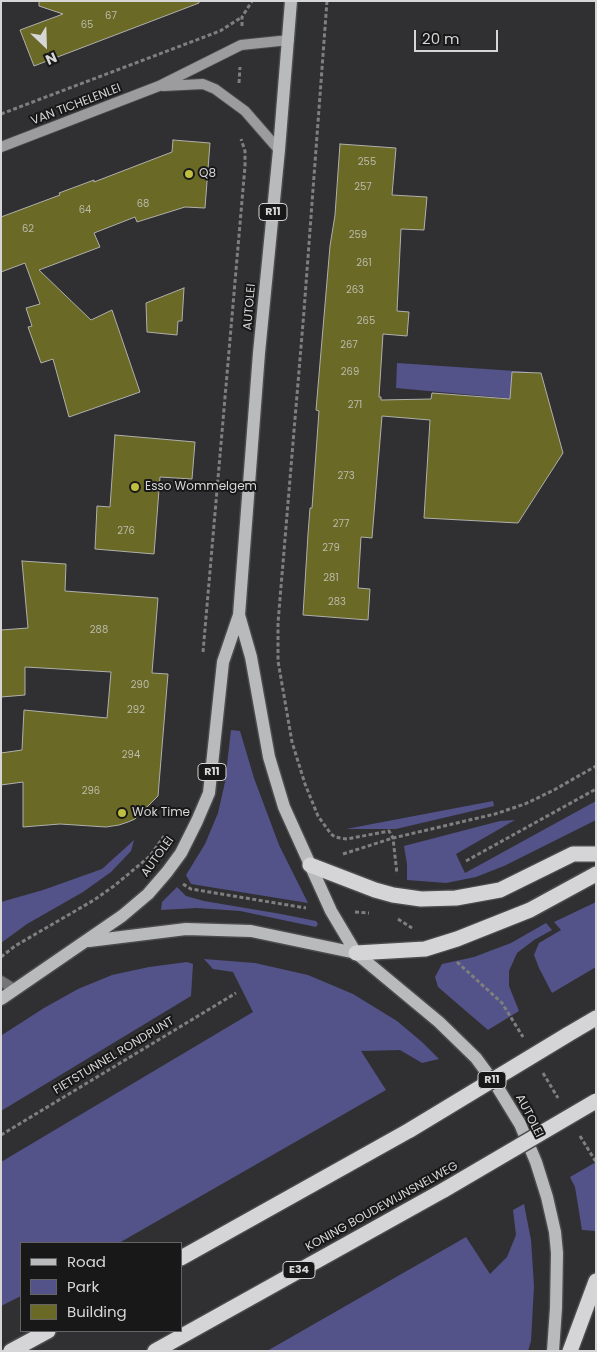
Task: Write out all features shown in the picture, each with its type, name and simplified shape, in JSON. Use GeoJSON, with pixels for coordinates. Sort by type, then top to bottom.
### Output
{"type":"FeatureCollection","features":[{"type":"Feature","properties":{"kind":"highway"},"geometry":{"type":"LineString","coordinates":[[310,865],[393,895],[421,898],[456,898],[500,890],[573,854],[596,854]]}},
{"type":"Feature","properties":{"kind":"highway"},"geometry":{"type":"LineString","coordinates":[[356,954],[425,949],[456,939],[530,910],[596,874]]}},
{"type":"Feature","properties":{"kind":"highway"},"geometry":{"type":"LineString","coordinates":[[182,1257],[410,1130],[596,1018]]}},
{"type":"Feature","properties":{"kind":"highway","name":"KONING BOUDEWIJNSNELWEG"},"geometry":{"type":"LineString","coordinates":[[155,1351],[444,1190],[596,1101]]}},
{"type":"Feature","properties":{"kind":"highway"},"geometry":{"type":"LineString","coordinates":[[570,1351],[596,1281]]}},
{"type":"Feature","properties":{"kind":"highway"},"geometry":{"type":"LineString","coordinates":[[11,1351],[46,1332]]}},
{"type":"Feature","properties":{"kind":"main road","name":"AUTOLEI"},"geometry":{"type":"LineString","coordinates":[[1,999],[122,916],[148,894],[181,853],[209,793],[223,662],[239,615],[259,352],[279,150],[291,1]]}},
{"type":"Feature","properties":{"kind":"main road","name":"AUTOLEI"},"geometry":{"type":"LineString","coordinates":[[239,615],[251,657],[269,757],[284,807],[331,911],[356,954],[440,1022],[476,1058],[498,1088],[520,1124],[536,1162],[555,1232],[557,1253],[553,1351]]}},
{"type":"Feature","properties":{"kind":"main road","name":"AUTOLEI"},"geometry":{"type":"LineString","coordinates":[[86,941],[186,929],[251,931],[356,954]]}},
{"type":"Feature","properties":{"kind":"street","name":"VAN TICHELENLEI"},"geometry":{"type":"LineString","coordinates":[[1,147],[159,86],[242,44],[289,40]]}},
{"type":"Feature","properties":{"kind":"street","name":"VAN TICHELENLEI"},"geometry":{"type":"LineString","coordinates":[[159,86],[202,84],[215,88],[245,111],[279,150]]}},
{"type":"Feature","properties":{"kind":"lane"},"geometry":{"type":"LineString","coordinates":[[1,981],[14,989]]}},
{"type":"Feature","properties":{"kind":"path"},"geometry":{"type":"LineString","coordinates":[[1,114],[220,31],[242,17],[252,1]]}},
{"type":"Feature","properties":{"kind":"path"},"geometry":{"type":"LineString","coordinates":[[327,1],[278,623],[278,661],[292,742],[305,784],[323,822],[335,837],[347,839],[389,831],[393,838]]}},
{"type":"Feature","properties":{"kind":"path"},"geometry":{"type":"LineString","coordinates":[[202,653],[245,166],[245,151],[238,127],[237,105],[242,44],[242,17]]}},
{"type":"Feature","properties":{"kind":"path"},"geometry":{"type":"LineString","coordinates":[[310,865],[393,838],[495,814],[525,804],[596,766]]}},
{"type":"Feature","properties":{"kind":"path"},"geometry":{"type":"LineString","coordinates":[[466,861],[596,788]]}},
{"type":"Feature","properties":{"kind":"path"},"geometry":{"type":"LineString","coordinates":[[1,957],[15,946],[94,900],[150,856],[165,835]]}},
{"type":"Feature","properties":{"kind":"path"},"geometry":{"type":"LineString","coordinates":[[167,872],[191,889],[331,911],[372,913]]}},
{"type":"Feature","properties":{"kind":"path"},"geometry":{"type":"LineString","coordinates":[[396,918],[438,945],[502,1003],[527,1045]]}},
{"type":"Feature","properties":{"kind":"path","name":"FIETSTUNNEL RONDPUNT"},"geometry":{"type":"LineString","coordinates":[[1,1135],[236,993]]}},
{"type":"Feature","properties":{"kind":"path"},"geometry":{"type":"LineString","coordinates":[[542,1070],[561,1103]]}},
{"type":"Feature","properties":{"kind":"path"},"geometry":{"type":"LineString","coordinates":[[576,1128],[596,1162]]}},
{"type":"Feature","properties":{"kind":"green space"},"geometry":{"type":"Polygon","coordinates":[[[397,363],[530,372],[538,401],[396,388],[397,363]]]}},
{"type":"Feature","properties":{"kind":"green space"},"geometry":{"type":"Polygon","coordinates":[[[231,730],[240,731],[254,778],[279,845],[308,903],[191,884],[186,875],[205,844],[218,813],[225,782],[231,730]]]}},
{"type":"Feature","properties":{"kind":"green space"},"geometry":{"type":"Polygon","coordinates":[[[493,801],[494,806],[396,829],[346,829],[493,801]]]}},
{"type":"Feature","properties":{"kind":"green space"},"geometry":{"type":"Polygon","coordinates":[[[596,801],[596,820],[504,866],[476,877],[446,883],[407,880],[404,846],[500,821],[515,820],[456,854],[465,873],[596,801]]]}},
{"type":"Feature","properties":{"kind":"green space"},"geometry":{"type":"Polygon","coordinates":[[[134,840],[131,851],[111,872],[83,892],[27,924],[1,943],[1,902],[43,890],[102,869],[134,840]]]}},
{"type":"Feature","properties":{"kind":"green space"},"geometry":{"type":"Polygon","coordinates":[[[177,887],[186,896],[204,901],[316,921],[318,924],[316,927],[240,911],[197,908],[161,910],[162,902],[177,887]]]}},
{"type":"Feature","properties":{"kind":"green space"},"geometry":{"type":"Polygon","coordinates":[[[596,902],[596,967],[552,993],[534,955],[539,943],[561,930],[554,922],[596,902]]]}},
{"type":"Feature","properties":{"kind":"green space"},"geometry":{"type":"Polygon","coordinates":[[[546,923],[552,930],[534,940],[517,953],[509,971],[509,986],[519,1011],[488,1030],[438,987],[435,977],[442,964],[474,957],[511,943],[546,923]]]}},
{"type":"Feature","properties":{"kind":"green space"},"geometry":{"type":"Polygon","coordinates":[[[204,959],[255,963],[308,975],[353,994],[397,1021],[439,1059],[422,1063],[400,1050],[361,1051],[386,1090],[121,1242],[20,1242],[20,1296],[1,1306],[1,1162],[253,1012],[233,972],[213,969],[204,959]]]}},
{"type":"Feature","properties":{"kind":"green space"},"geometry":{"type":"Polygon","coordinates":[[[187,962],[193,964],[191,996],[1,1111],[2,1035],[78,989],[112,975],[149,967],[187,962]]]}},
{"type":"Feature","properties":{"kind":"green space"},"geometry":{"type":"Polygon","coordinates":[[[596,1162],[596,1231],[582,1230],[575,1187],[570,1177],[596,1162]]]}},
{"type":"Feature","properties":{"kind":"green space"},"geometry":{"type":"Polygon","coordinates":[[[524,1204],[531,1240],[534,1286],[531,1341],[528,1351],[267,1351],[466,1237],[490,1274],[507,1257],[516,1235],[513,1210],[524,1204]]]}},
{"type":"Feature","properties":{"kind":"building"},"geometry":{"type":"Polygon","coordinates":[[[39,1],[199,1],[199,3],[34,66],[20,30],[63,14],[39,6],[39,1]]]}},
{"type":"Feature","properties":{"kind":"building"},"geometry":{"type":"Polygon","coordinates":[[[173,140],[210,143],[205,208],[185,207],[137,222],[135,217],[94,233],[100,247],[39,270],[91,320],[112,310],[140,392],[69,417],[53,359],[41,363],[28,327],[32,326],[26,308],[40,304],[25,263],[1,272],[1,217],[60,195],[59,193],[94,180],[94,182],[172,152],[173,140]]]}},
{"type":"Feature","properties":{"kind":"building"},"geometry":{"type":"Polygon","coordinates":[[[340,144],[396,148],[392,195],[427,197],[424,230],[401,229],[397,311],[409,312],[407,336],[383,334],[379,397],[381,397],[381,400],[431,399],[432,393],[510,399],[512,372],[541,373],[563,453],[518,523],[424,518],[430,420],[382,416],[372,538],[361,537],[358,588],[370,589],[368,620],[303,615],[319,411],[316,410],[340,144]]]}},
{"type":"Feature","properties":{"kind":"building"},"geometry":{"type":"Polygon","coordinates":[[[184,288],[182,321],[178,321],[177,335],[147,332],[146,303],[184,288]]]}},
{"type":"Feature","properties":{"kind":"building"},"geometry":{"type":"Polygon","coordinates":[[[115,435],[195,442],[192,479],[160,477],[154,554],[95,549],[97,506],[110,507],[115,435]]]}},
{"type":"Feature","properties":{"kind":"building"},"geometry":{"type":"Polygon","coordinates":[[[22,561],[66,564],[65,591],[158,598],[152,673],[168,674],[158,796],[135,819],[128,822],[106,827],[60,824],[23,827],[23,782],[1,785],[1,753],[22,750],[24,710],[107,718],[111,672],[25,667],[25,695],[1,697],[1,630],[28,628],[22,561]]]}},
{"type":"Feature","properties":{"kind":"place","name":"Q8"},"geometry":{"type":"Point","coordinates":[189,174]}},
{"type":"Feature","properties":{"kind":"place","name":"Esso Wommelgem"},"geometry":{"type":"Point","coordinates":[135,487]}},
{"type":"Feature","properties":{"kind":"place","name":"Wok Time"},"geometry":{"type":"Point","coordinates":[122,813]}}]}
